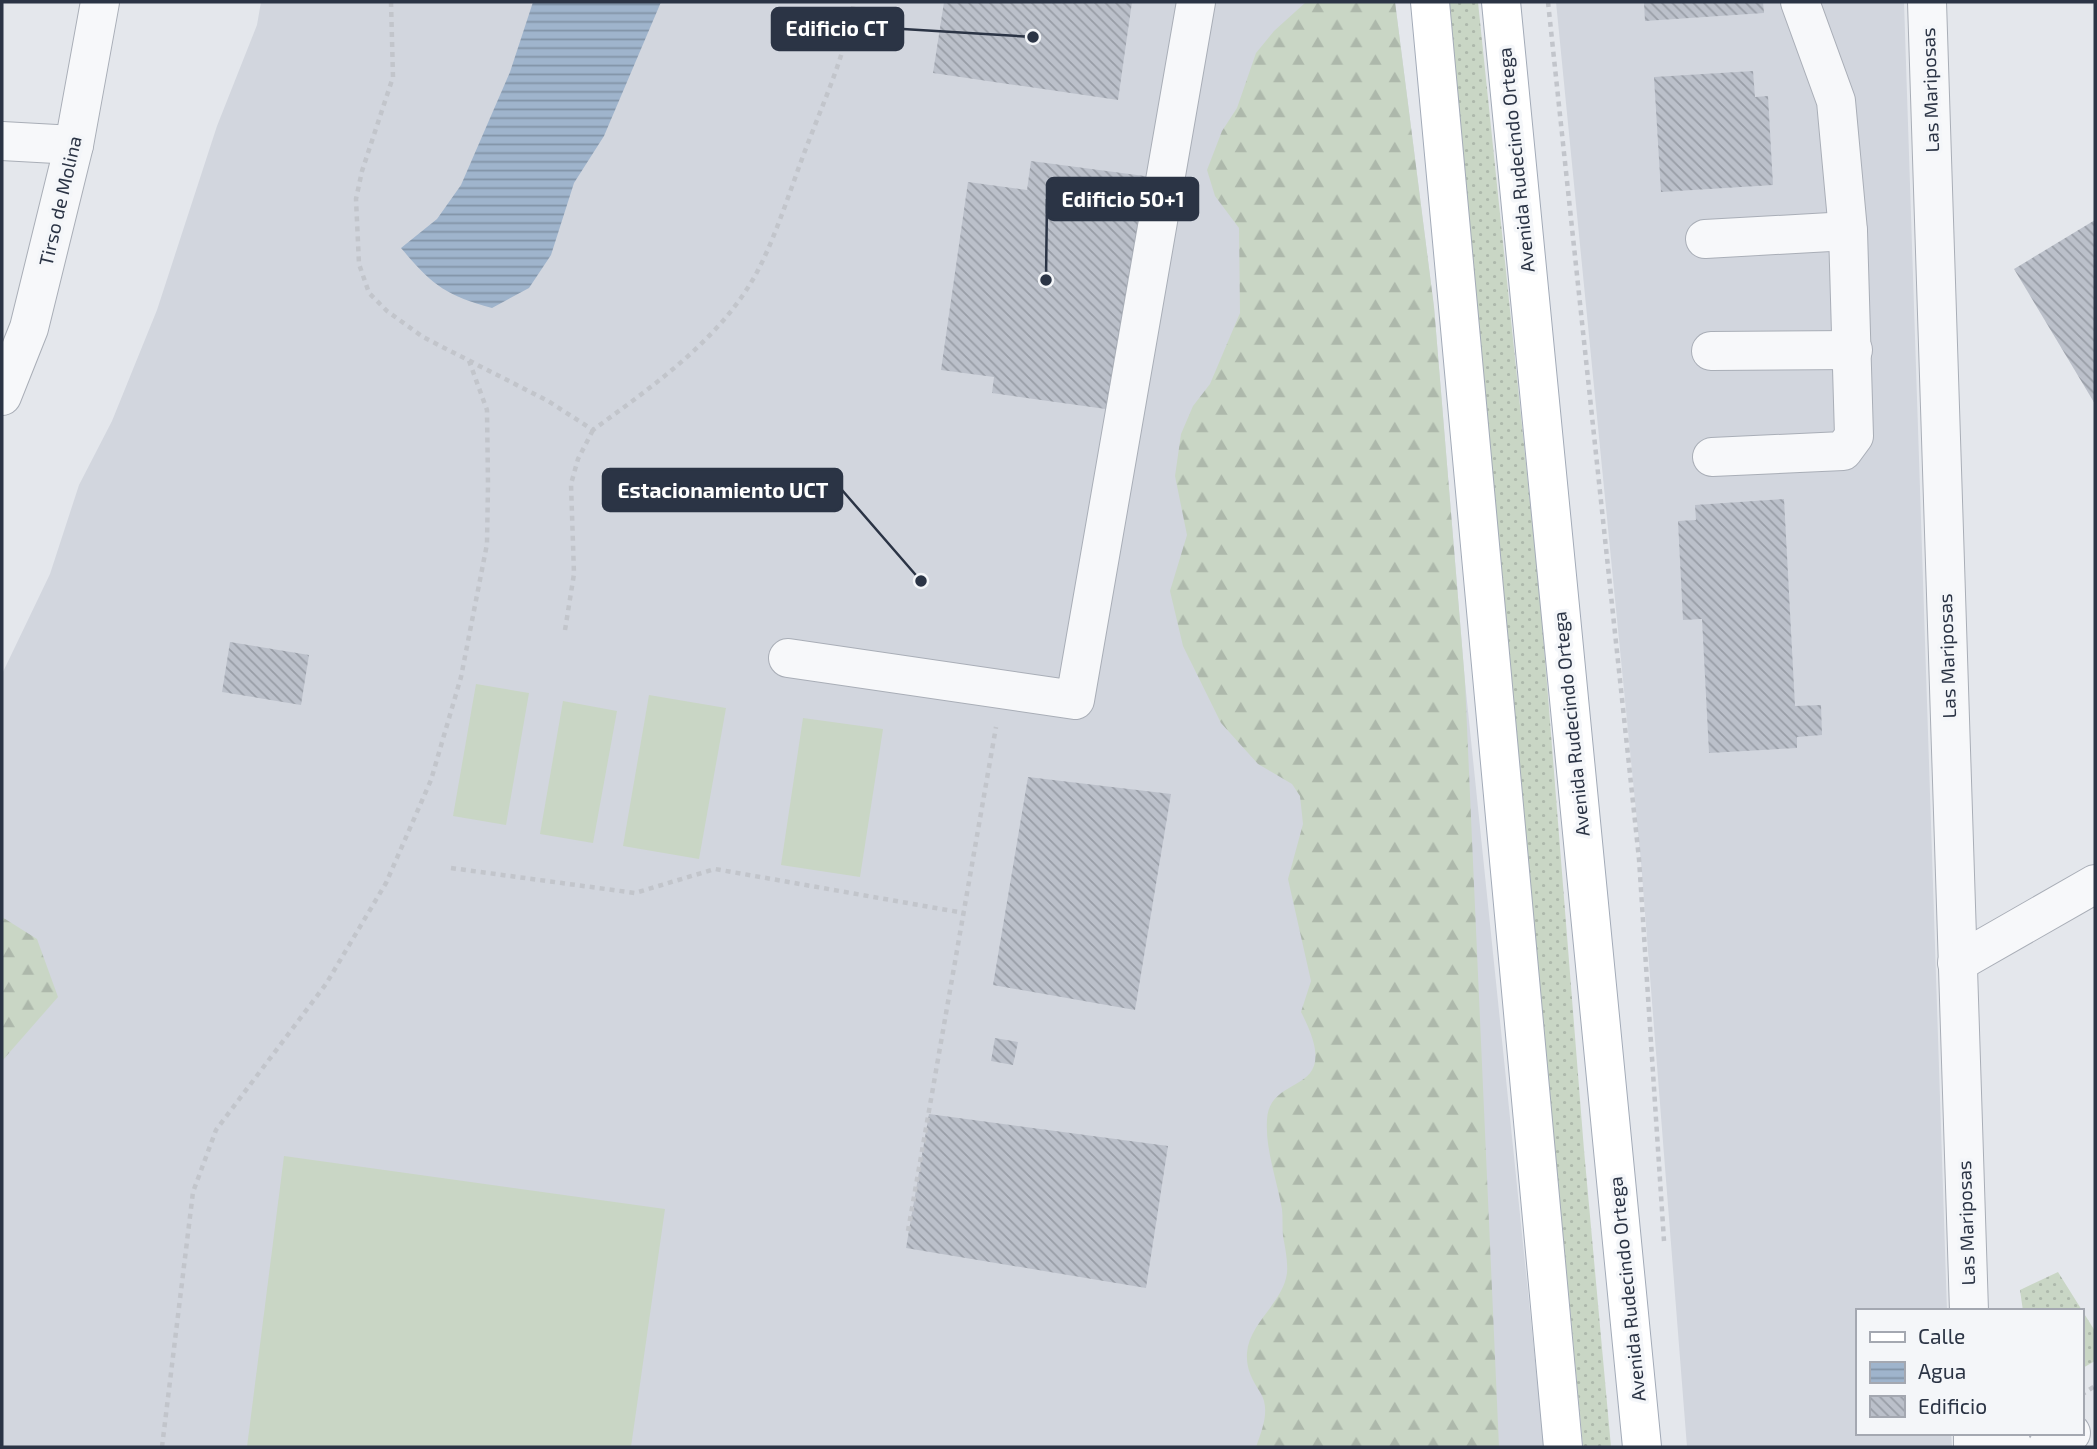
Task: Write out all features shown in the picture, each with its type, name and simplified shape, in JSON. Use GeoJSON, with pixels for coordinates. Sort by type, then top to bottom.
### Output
{"type":"FeatureCollection","features":[{"type":"Feature","properties":{"kind":"main road"},"geometry":{"type":"LineString","coordinates":[[1430,2],[1563,1447]]}},
{"type":"Feature","properties":{"kind":"main road","name":"Avenida Rudecindo Ortega"},"geometry":{"type":"LineString","coordinates":[[1500,2],[1642,1447]]}},
{"type":"Feature","properties":{"kind":"street","name":"Tirso de Molina"},"geometry":{"type":"LineString","coordinates":[[2,396],[29,328],[74,145],[100,2]]}},
{"type":"Feature","properties":{"kind":"street"},"geometry":{"type":"LineString","coordinates":[[788,658],[1075,700],[1196,2]]}},
{"type":"Feature","properties":{"kind":"street"},"geometry":{"type":"LineString","coordinates":[[1712,457],[1843,452],[1853,436],[1853,349],[1848,230],[1836,101],[1800,2]]}},
{"type":"Feature","properties":{"kind":"street","name":"Las Mariposas"},"geometry":{"type":"LineString","coordinates":[[1927,2],[1969,1309]]}},
{"type":"Feature","properties":{"kind":"street"},"geometry":{"type":"LineString","coordinates":[[2,141],[74,145]]}},
{"type":"Feature","properties":{"kind":"street"},"geometry":{"type":"LineString","coordinates":[[1705,239],[1848,230]]}},
{"type":"Feature","properties":{"kind":"street"},"geometry":{"type":"LineString","coordinates":[[1711,351],[1853,349]]}},
{"type":"Feature","properties":{"kind":"street"},"geometry":{"type":"LineString","coordinates":[[1957,963],[2095,884]]}},
{"type":"Feature","properties":{"kind":"street"},"geometry":{"type":"LineString","coordinates":[[2047,1447],[2067,1435]]}},
{"type":"Feature","properties":{"kind":"path"},"geometry":{"type":"LineString","coordinates":[[391,2],[393,77],[362,171],[356,199],[359,264],[369,293],[387,311],[423,337],[468,358],[593,429]]}},
{"type":"Feature","properties":{"kind":"path"},"geometry":{"type":"LineString","coordinates":[[565,630],[574,574],[571,484],[578,459],[593,429],[670,372],[714,331],[763,261],[848,43],[854,2]]}},
{"type":"Feature","properties":{"kind":"path"},"geometry":{"type":"LineString","coordinates":[[1548,2],[1639,859],[1664,1242]]}},
{"type":"Feature","properties":{"kind":"path"},"geometry":{"type":"LineString","coordinates":[[162,1447],[193,1192],[216,1130],[326,984],[386,883],[431,780],[461,677],[487,532],[487,410],[468,358]]}},
{"type":"Feature","properties":{"kind":"path"},"geometry":{"type":"LineString","coordinates":[[908,1231],[997,725]]}},
{"type":"Feature","properties":{"kind":"path"},"geometry":{"type":"LineString","coordinates":[[452,868],[635,893],[715,869],[964,913]]}},
{"type":"Feature","properties":{"kind":"path"},"geometry":{"type":"LineString","coordinates":[[2084,1425],[2095,1386]]}},
{"type":"Feature","properties":{"kind":"shaded area"},"geometry":{"type":"Polygon","coordinates":[[[261,2],[1395,2],[1434,307],[1465,682],[1544,1447],[2,1447],[2,674],[50,574],[79,485],[112,421],[157,310],[217,126],[257,25],[261,2]]]}},
{"type":"Feature","properties":{"kind":"shaded area"},"geometry":{"type":"Polygon","coordinates":[[[1556,2],[1904,2],[1947,1309],[1856,1309],[1856,1435],[1951,1435],[1952,1447],[1687,1447],[1641,862],[1556,2]]]}},
{"type":"Feature","properties":{"kind":"green space"},"geometry":{"type":"Polygon","coordinates":[[[1306,2],[1395,2],[1434,307],[1465,682],[1499,1447],[1256,1447],[1264,1420],[1265,1405],[1250,1374],[1247,1353],[1254,1332],[1279,1294],[1287,1273],[1282,1209],[1270,1153],[1267,1120],[1271,1105],[1280,1094],[1311,1072],[1315,1059],[1313,1040],[1301,1012],[1311,981],[1288,879],[1303,824],[1300,796],[1292,784],[1258,764],[1221,723],[1183,646],[1170,591],[1187,535],[1175,476],[1181,434],[1193,406],[1210,384],[1240,313],[1239,228],[1215,196],[1207,170],[1222,131],[1237,108],[1256,53],[1274,31],[1306,2]]]}},
{"type":"Feature","properties":{"kind":"green space"},"geometry":{"type":"Polygon","coordinates":[[[1447,2],[1478,2],[1541,608],[1584,1150],[1611,1447],[1583,1447],[1447,2]]]}},
{"type":"Feature","properties":{"kind":"green space"},"geometry":{"type":"Polygon","coordinates":[[[476,684],[529,693],[506,825],[453,816],[476,684]]]}},
{"type":"Feature","properties":{"kind":"green space"},"geometry":{"type":"Polygon","coordinates":[[[649,695],[726,708],[699,859],[623,846],[649,695]]]}},
{"type":"Feature","properties":{"kind":"green space"},"geometry":{"type":"Polygon","coordinates":[[[563,701],[617,711],[593,843],[540,834],[563,701]]]}},
{"type":"Feature","properties":{"kind":"green space"},"geometry":{"type":"Polygon","coordinates":[[[803,718],[883,729],[860,877],[781,865],[803,718]]]}},
{"type":"Feature","properties":{"kind":"green space"},"geometry":{"type":"Polygon","coordinates":[[[2,917],[37,939],[58,997],[2,1061],[2,917]]]}},
{"type":"Feature","properties":{"kind":"green space"},"geometry":{"type":"Polygon","coordinates":[[[284,1156],[665,1209],[631,1447],[247,1447],[284,1156]]]}},
{"type":"Feature","properties":{"kind":"green space"},"geometry":{"type":"Polygon","coordinates":[[[2058,1272],[2081,1309],[2023,1309],[2020,1290],[2058,1272]]]}},
{"type":"Feature","properties":{"kind":"green space"},"geometry":{"type":"Polygon","coordinates":[[[2083,1312],[2095,1331],[2095,1361],[2083,1368],[2083,1312]]]}},
{"type":"Feature","properties":{"kind":"water"},"geometry":{"type":"Polygon","coordinates":[[[533,2],[661,2],[604,136],[574,183],[551,255],[529,288],[492,308],[440,287],[401,248],[437,219],[461,185],[510,72],[533,2]]]}},
{"type":"Feature","properties":{"kind":"building"},"geometry":{"type":"Polygon","coordinates":[[[944,2],[1132,2],[1118,100],[933,73],[944,2]]]}},
{"type":"Feature","properties":{"kind":"building"},"geometry":{"type":"Polygon","coordinates":[[[1644,2],[1763,2],[1764,13],[1645,21],[1644,2]]]}},
{"type":"Feature","properties":{"kind":"building"},"geometry":{"type":"Polygon","coordinates":[[[1753,71],[1755,97],[1768,96],[1773,185],[1661,192],[1654,77],[1753,71]]]}},
{"type":"Feature","properties":{"kind":"building"},"geometry":{"type":"Polygon","coordinates":[[[1031,161],[1152,177],[1120,411],[992,393],[994,377],[941,370],[968,182],[1027,190],[1031,161]]]}},
{"type":"Feature","properties":{"kind":"building"},"geometry":{"type":"Polygon","coordinates":[[[2095,220],[2095,404],[2014,269],[2095,220]]]}},
{"type":"Feature","properties":{"kind":"building"},"geometry":{"type":"Polygon","coordinates":[[[1784,499],[1795,706],[1821,705],[1822,735],[1797,737],[1797,748],[1709,753],[1702,619],[1683,620],[1678,521],[1696,520],[1695,505],[1784,499]]]}},
{"type":"Feature","properties":{"kind":"building"},"geometry":{"type":"Polygon","coordinates":[[[230,642],[309,655],[301,705],[222,692],[230,642]]]}},
{"type":"Feature","properties":{"kind":"building"},"geometry":{"type":"Polygon","coordinates":[[[1028,777],[1171,794],[1135,1010],[993,985],[1028,777]]]}},
{"type":"Feature","properties":{"kind":"building"},"geometry":{"type":"Polygon","coordinates":[[[995,1038],[1018,1042],[1013,1065],[991,1061],[995,1038]]]}},
{"type":"Feature","properties":{"kind":"building"},"geometry":{"type":"Polygon","coordinates":[[[929,1114],[1168,1146],[1146,1288],[906,1248],[929,1114]]]}},
{"type":"Feature","properties":{"kind":"place","name":"Edificio CT"},"geometry":{"type":"Point","coordinates":[1033,37]}},
{"type":"Feature","properties":{"kind":"place","name":"Edificio 50+1"},"geometry":{"type":"Point","coordinates":[1046,280]}},
{"type":"Feature","properties":{"kind":"place","name":"Estacionamiento UCT"},"geometry":{"type":"Point","coordinates":[921,581]}}]}
